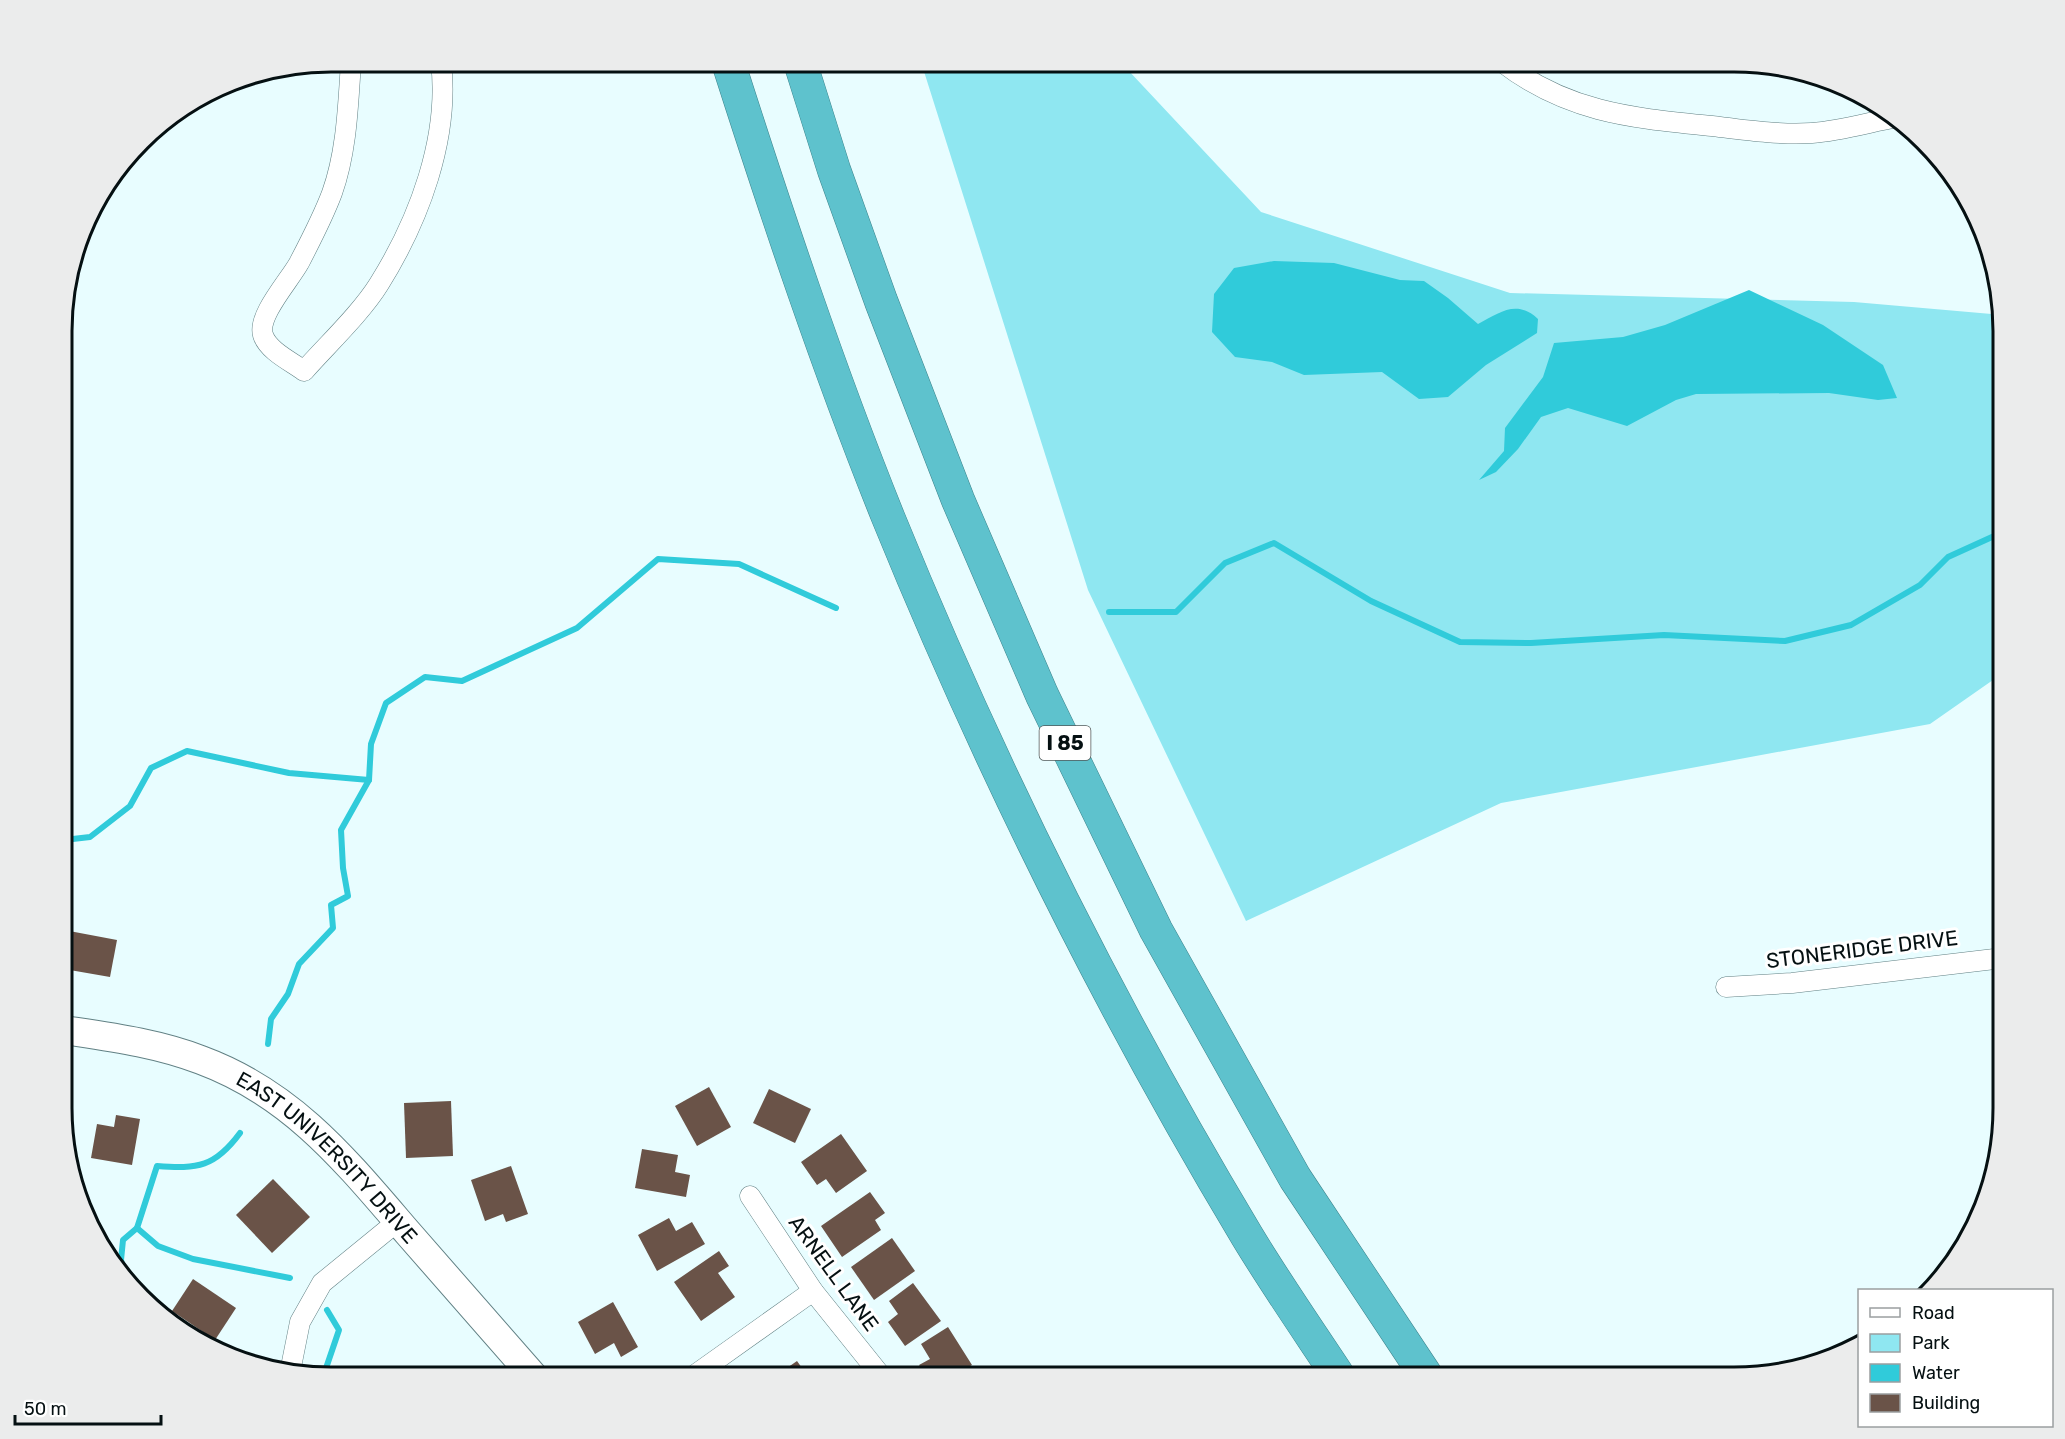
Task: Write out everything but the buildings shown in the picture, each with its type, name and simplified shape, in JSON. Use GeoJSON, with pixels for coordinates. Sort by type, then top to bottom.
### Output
{"type":"FeatureCollection","features":[{"type":"Feature","properties":{"kind":"highway"},"geometry":{"type":"LineString","coordinates":[[731,72],[798,278],[887,515],[965,696],[1070,917],[1170,1104],[1249,1240],[1332,1367]]}},
{"type":"Feature","properties":{"kind":"highway","name":"I 85"},"geometry":{"type":"LineString","coordinates":[[803,72],[834,170],[880,301],[957,500],[1042,695],[1156,930],[1295,1178],[1420,1367]]}},
{"type":"Feature","properties":{"kind":"main road","name":"EAST UNIVERSITY DRIVE"},"geometry":{"type":"LineString","coordinates":[[72,1031],[148,1043],[202,1060],[253,1084],[320,1134],[525,1367]]}},
{"type":"Feature","properties":{"kind":"street"},"geometry":{"type":"LineString","coordinates":[[350,72],[346,132],[333,191],[320,223],[294,272],[267,313],[263,325],[264,336],[271,347],[304,371],[379,285],[418,210],[438,136],[441,72]]}},
{"type":"Feature","properties":{"kind":"street"},"geometry":{"type":"LineString","coordinates":[[1518,72],[1546,90],[1587,108],[1633,118],[1768,132],[1814,133],[1883,120]]}},
{"type":"Feature","properties":{"kind":"street","name":"STONERIDGE DRIVE"},"geometry":{"type":"LineString","coordinates":[[1726,987],[1993,959]]}},
{"type":"Feature","properties":{"kind":"street","name":"ARNELL LANE"},"geometry":{"type":"LineString","coordinates":[[750,1196],[813,1291],[874,1367]]}},
{"type":"Feature","properties":{"kind":"street"},"geometry":{"type":"LineString","coordinates":[[292,1364],[300,1322],[322,1283],[398,1221]]}},
{"type":"Feature","properties":{"kind":"street"},"geometry":{"type":"LineString","coordinates":[[706,1367],[813,1291]]}},
{"type":"Feature","properties":{"kind":"green space"},"geometry":{"type":"Polygon","coordinates":[[[924,72],[1130,72],[1261,212],[1510,293],[1854,302],[1992,314],[1993,680],[1930,724],[1501,803],[1246,921],[1088,590],[924,72]]]}},
{"type":"Feature","properties":{"kind":"water"},"geometry":{"type":"Polygon","coordinates":[[[1274,261],[1334,263],[1400,280],[1424,281],[1478,324],[1501,312],[1523,310],[1538,319],[1537,333],[1486,365],[1448,397],[1419,399],[1382,372],[1304,375],[1272,362],[1235,357],[1212,332],[1214,294],[1234,268],[1274,261]]]}},
{"type":"Feature","properties":{"kind":"water"},"geometry":{"type":"Polygon","coordinates":[[[1749,290],[1823,325],[1883,365],[1897,398],[1878,400],[1829,393],[1696,394],[1676,400],[1627,426],[1568,408],[1541,417],[1518,449],[1496,472],[1479,480],[1504,451],[1505,428],[1543,377],[1554,343],[1623,337],[1665,325],[1749,290]]]}},
{"type":"Feature","properties":{"kind":"waterway"},"geometry":{"type":"LineString","coordinates":[[1109,612],[1176,612],[1225,563],[1274,543],[1371,601],[1460,642],[1531,643],[1664,635],[1785,641],[1851,625],[1920,585],[1948,557],[1993,537]]}},
{"type":"Feature","properties":{"kind":"waterway"},"geometry":{"type":"LineString","coordinates":[[72,839],[90,837],[130,806],[151,768],[187,751],[289,773],[369,780],[371,744],[386,703],[425,677],[462,681],[577,628],[658,559],[739,564],[836,608]]}},
{"type":"Feature","properties":{"kind":"waterway"},"geometry":{"type":"LineString","coordinates":[[268,1044],[271,1019],[288,994],[299,964],[333,928],[331,905],[348,896],[343,868],[341,830],[369,780]]}},
{"type":"Feature","properties":{"kind":"waterway"},"geometry":{"type":"LineString","coordinates":[[121,1259],[123,1240],[137,1228],[157,1166],[184,1167],[204,1163],[222,1153],[240,1133]]}},
{"type":"Feature","properties":{"kind":"waterway"},"geometry":{"type":"LineString","coordinates":[[137,1228],[158,1246],[193,1259],[290,1278]]}},
{"type":"Feature","properties":{"kind":"waterway"},"geometry":{"type":"LineString","coordinates":[[326,1367],[339,1330],[327,1310]]}}]}
